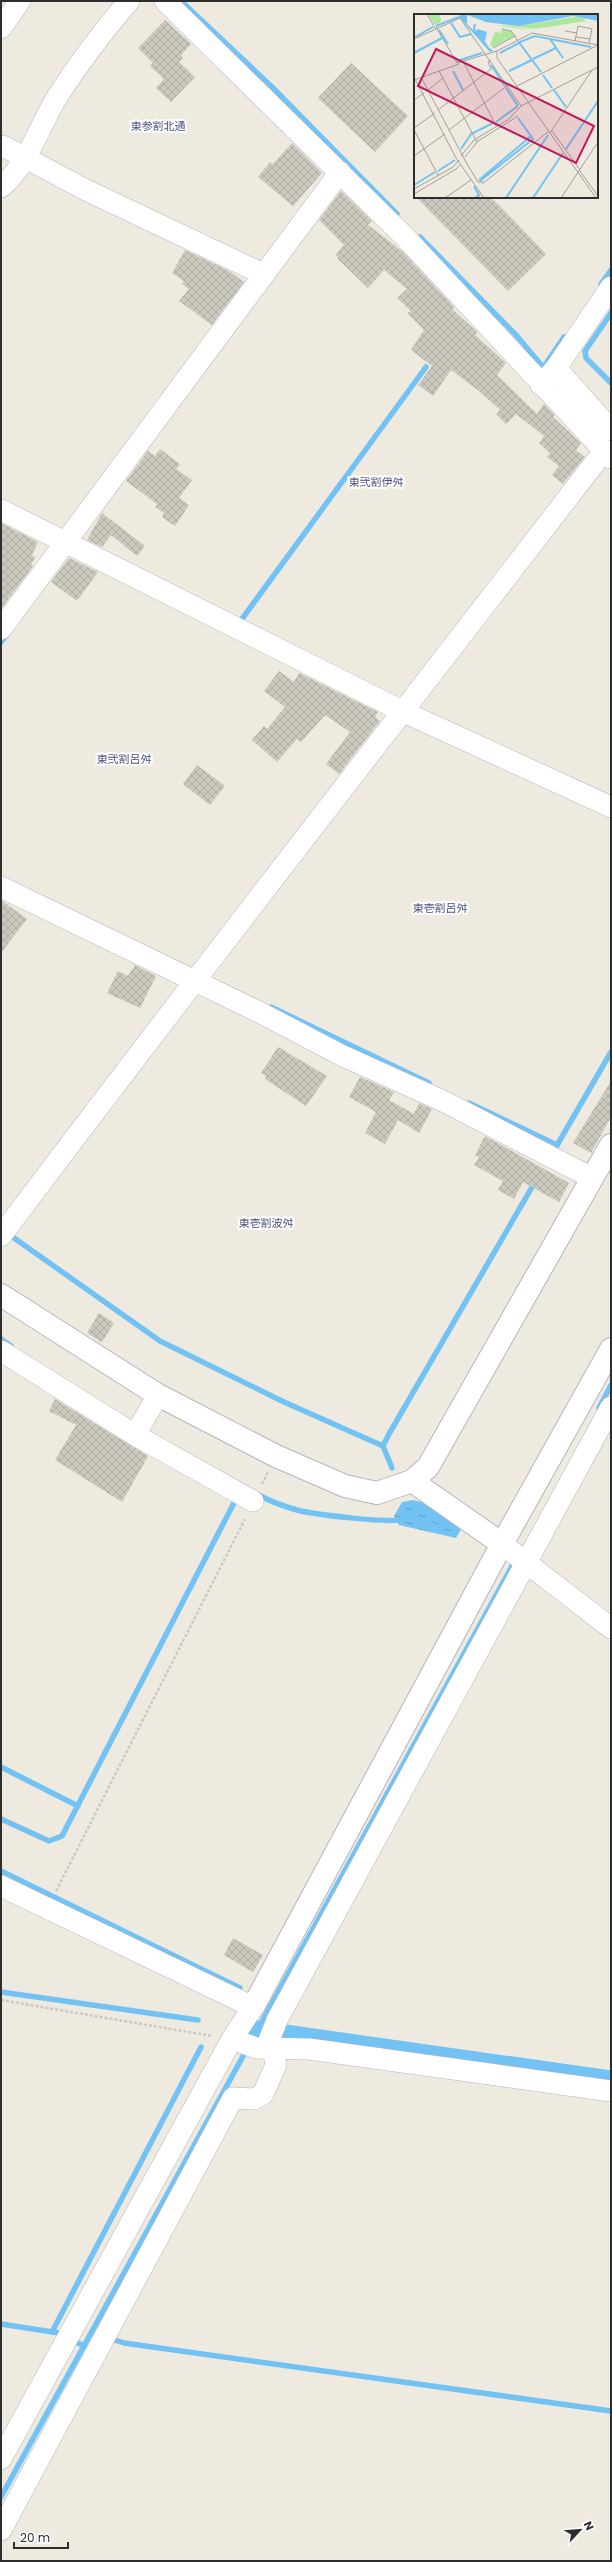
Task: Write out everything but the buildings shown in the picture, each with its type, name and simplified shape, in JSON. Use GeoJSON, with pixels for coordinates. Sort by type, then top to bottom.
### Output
{"type":"FeatureCollection","features":[{"type":"Feature","properties":{"kind":"street"},"geometry":{"type":"LineString","coordinates":[[1,28],[20,1]]}},
{"type":"Feature","properties":{"kind":"street"},"geometry":{"type":"LineString","coordinates":[[1,187],[25,157],[59,95],[109,25],[129,1]]}},
{"type":"Feature","properties":{"kind":"street"},"geometry":{"type":"LineString","coordinates":[[165,1],[340,172],[462,298],[548,376],[611,430]]}},
{"type":"Feature","properties":{"kind":"street"},"geometry":{"type":"LineString","coordinates":[[3,146],[86,190],[262,274]]}},
{"type":"Feature","properties":{"kind":"street"},"geometry":{"type":"LineString","coordinates":[[1,629],[262,274],[340,172]]}},
{"type":"Feature","properties":{"kind":"street"},"geometry":{"type":"LineString","coordinates":[[548,376],[611,287]]}},
{"type":"Feature","properties":{"kind":"street"},"geometry":{"type":"LineString","coordinates":[[4,1232],[279,869],[607,454],[548,376]]}},
{"type":"Feature","properties":{"kind":"street"},"geometry":{"type":"LineString","coordinates":[[1,510],[68,538],[406,708],[611,807]]}},
{"type":"Feature","properties":{"kind":"street"},"geometry":{"type":"LineString","coordinates":[[1,887],[199,974],[341,1055],[520,1140],[592,1178]]}},
{"type":"Feature","properties":{"kind":"street"},"geometry":{"type":"LineString","coordinates":[[1,1295],[158,1395],[276,1456],[345,1486],[377,1493],[412,1481],[428,1467],[611,1145]]}},
{"type":"Feature","properties":{"kind":"street"},"geometry":{"type":"LineString","coordinates":[[1,2530],[78,2353],[259,2041],[515,1554],[611,1349]]}},
{"type":"Feature","properties":{"kind":"street"},"geometry":{"type":"LineString","coordinates":[[1,1351],[138,1429],[244,1496]]}},
{"type":"Feature","properties":{"kind":"street"},"geometry":{"type":"LineString","coordinates":[[138,1429],[158,1395]]}},
{"type":"Feature","properties":{"kind":"street"},"geometry":{"type":"LineString","coordinates":[[1,2459],[78,2353],[233,2098],[254,2099],[263,2094],[276,2065],[259,2041],[253,2007],[515,1554],[611,1407]]}},
{"type":"Feature","properties":{"kind":"street"},"geometry":{"type":"LineString","coordinates":[[412,1481],[515,1554],[611,1628]]}},
{"type":"Feature","properties":{"kind":"street"},"geometry":{"type":"LineString","coordinates":[[1,1886],[253,2007]]}},
{"type":"Feature","properties":{"kind":"street"},"geometry":{"type":"LineString","coordinates":[[259,2041],[611,2091]]}},
{"type":"Feature","properties":{"kind":"path"},"geometry":{"type":"LineString","coordinates":[[55,1893],[244,1496]]}},
{"type":"Feature","properties":{"kind":"path"},"geometry":{"type":"LineString","coordinates":[[1,2000],[259,2041]]}},
{"type":"Feature","properties":{"kind":"water"},"geometry":{"type":"Polygon","coordinates":[[[413,1500],[424,1503],[462,1528],[456,1538],[399,1525],[394,1516],[402,1502],[413,1500]]]}},
{"type":"Feature","properties":{"kind":"waterway"},"geometry":{"type":"LineString","coordinates":[[181,1],[272,87],[397,214]]}},
{"type":"Feature","properties":{"kind":"waterway"},"geometry":{"type":"LineString","coordinates":[[420,237],[516,335],[547,372]]}},
{"type":"Feature","properties":{"kind":"waterway"},"geometry":{"type":"LineString","coordinates":[[601,284],[611,270]]}},
{"type":"Feature","properties":{"kind":"waterway"},"geometry":{"type":"LineString","coordinates":[[611,313],[585,351],[586,358],[611,383]]}},
{"type":"Feature","properties":{"kind":"waterway"},"geometry":{"type":"LineString","coordinates":[[543,368],[564,337]]}},
{"type":"Feature","properties":{"kind":"waterway"},"geometry":{"type":"LineString","coordinates":[[239,623],[426,367]]}},
{"type":"Feature","properties":{"kind":"waterway"},"geometry":{"type":"LineString","coordinates":[[1,642],[8,633]]}},
{"type":"Feature","properties":{"kind":"waterway"},"geometry":{"type":"LineString","coordinates":[[271,1007],[429,1083]]}},
{"type":"Feature","properties":{"kind":"waterway"},"geometry":{"type":"LineString","coordinates":[[556,1147],[611,1052]]}},
{"type":"Feature","properties":{"kind":"waterway"},"geometry":{"type":"LineString","coordinates":[[469,1103],[557,1145]]}},
{"type":"Feature","properties":{"kind":"waterway"},"geometry":{"type":"LineString","coordinates":[[392,1468],[383,1446],[535,1182]]}},
{"type":"Feature","properties":{"kind":"waterway"},"geometry":{"type":"LineString","coordinates":[[7,1233],[160,1341],[284,1402],[383,1446]]}},
{"type":"Feature","properties":{"kind":"waterway"},"geometry":{"type":"LineString","coordinates":[[1,1339],[11,1346]]}},
{"type":"Feature","properties":{"kind":"waterway"},"geometry":{"type":"LineString","coordinates":[[599,1408],[611,1385]]}},
{"type":"Feature","properties":{"kind":"waterway"},"geometry":{"type":"LineString","coordinates":[[257,1494],[281,1505],[305,1512],[368,1519],[402,1519]]}},
{"type":"Feature","properties":{"kind":"waterway"},"geometry":{"type":"LineString","coordinates":[[1,1819],[49,1841],[62,1836],[237,1497]]}},
{"type":"Feature","properties":{"kind":"waterway"},"geometry":{"type":"LineString","coordinates":[[1,2497],[516,1559]]}},
{"type":"Feature","properties":{"kind":"waterway"},"geometry":{"type":"LineString","coordinates":[[1,1767],[78,1806]]}},
{"type":"Feature","properties":{"kind":"waterway"},"geometry":{"type":"LineString","coordinates":[[1,1871],[240,1988]]}},
{"type":"Feature","properties":{"kind":"waterway"},"geometry":{"type":"LineString","coordinates":[[1,1992],[198,2020]]}},
{"type":"Feature","properties":{"kind":"waterway"},"geometry":{"type":"LineString","coordinates":[[257,2030],[611,2080]]}},
{"type":"Feature","properties":{"kind":"waterway"},"geometry":{"type":"LineString","coordinates":[[52,2332],[201,2047]]}},
{"type":"Feature","properties":{"kind":"waterway"},"geometry":{"type":"LineString","coordinates":[[1,2324],[59,2333]]}},
{"type":"Feature","properties":{"kind":"waterway"},"geometry":{"type":"LineString","coordinates":[[115,2340],[124,2343],[611,2411]]}},
{"type":"Feature","properties":{"kind":"waterway"},"geometry":{"type":"LineString","coordinates":[[78,2343],[84,2346]]}},
{"type":"Feature","properties":{"kind":"district","name":"東参割北通"},"geometry":{"type":"Point","coordinates":[158,126]}},
{"type":"Feature","properties":{"kind":"district","name":"東弐割伊舛"},"geometry":{"type":"Point","coordinates":[376,482]}},
{"type":"Feature","properties":{"kind":"district","name":"東弐割呂舛"},"geometry":{"type":"Point","coordinates":[124,759]}},
{"type":"Feature","properties":{"kind":"district","name":"東壱割呂舛"},"geometry":{"type":"Point","coordinates":[440,908]}},
{"type":"Feature","properties":{"kind":"district","name":"東壱割波舛"},"geometry":{"type":"Point","coordinates":[266,1223]}}]}
